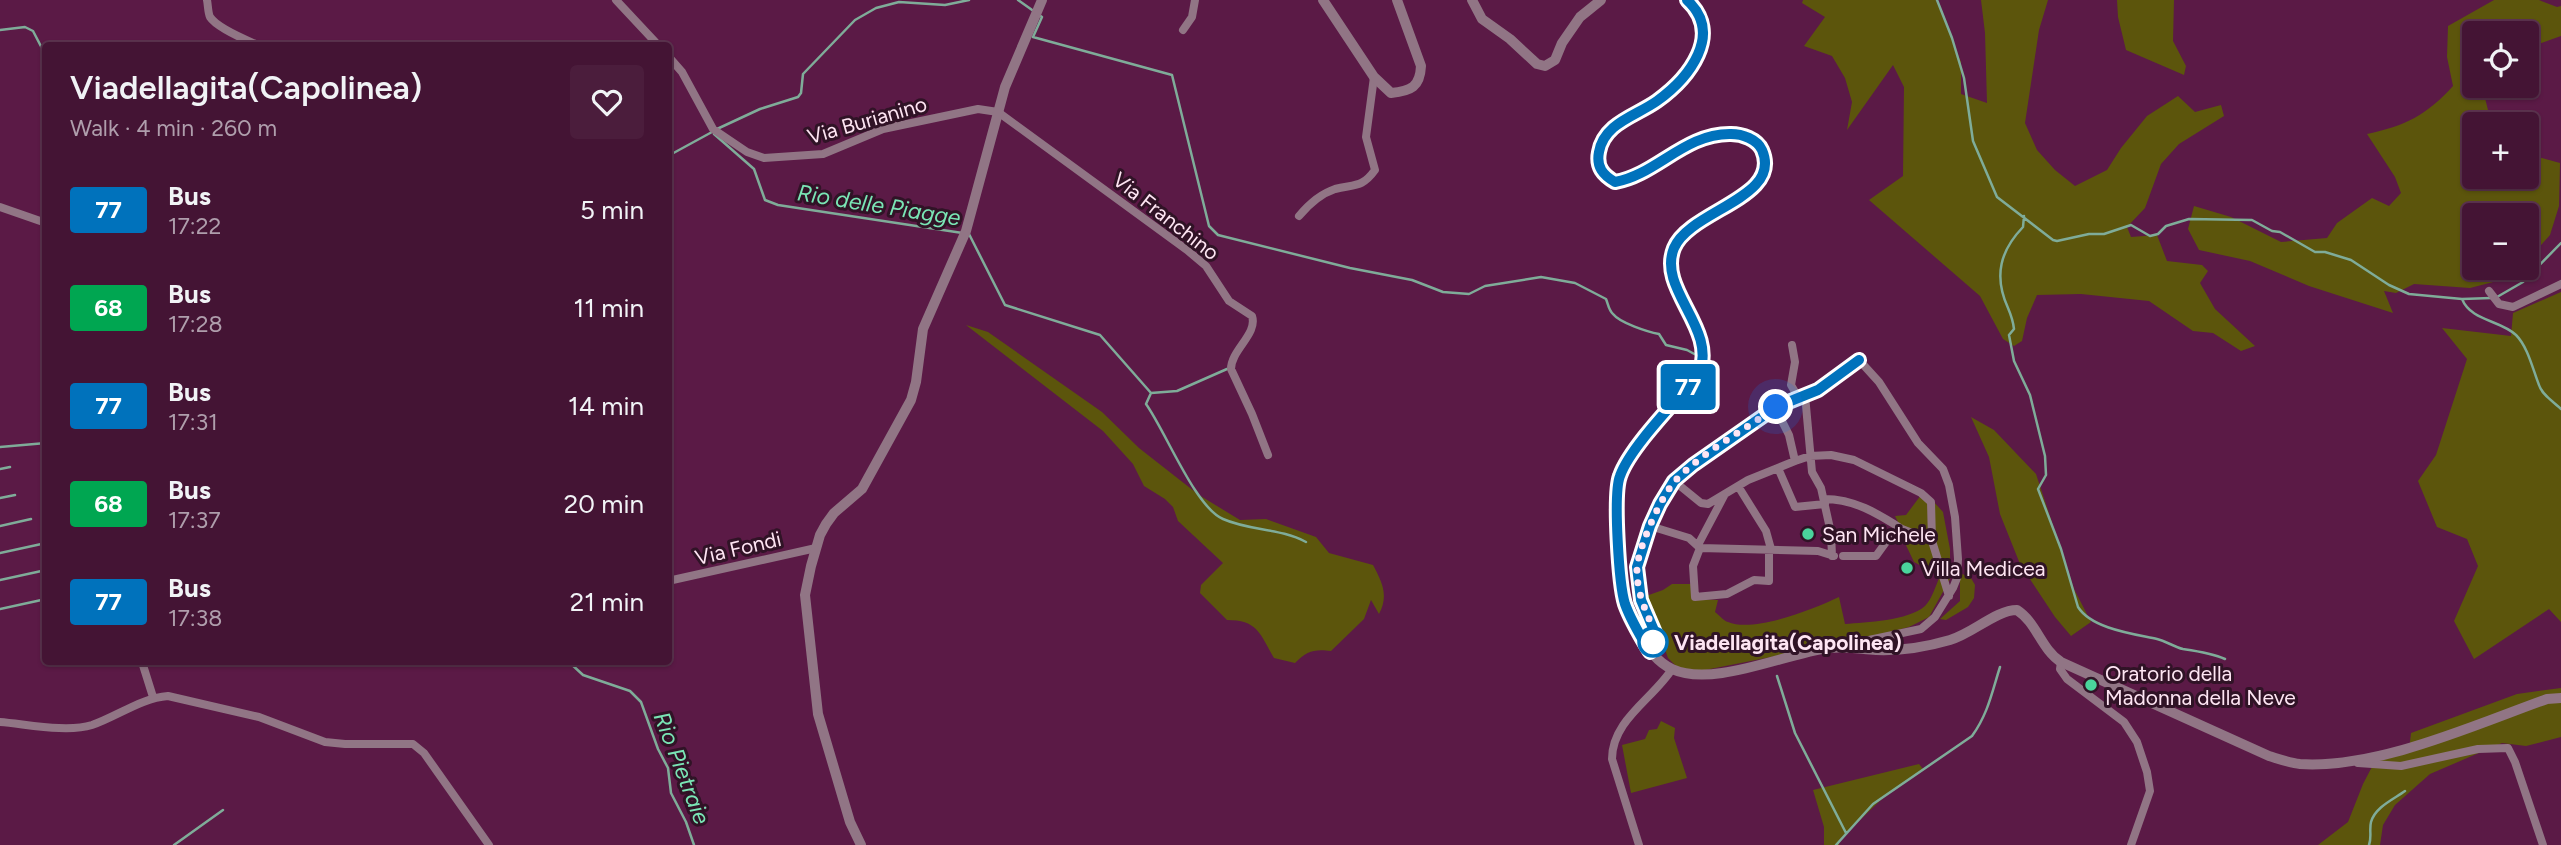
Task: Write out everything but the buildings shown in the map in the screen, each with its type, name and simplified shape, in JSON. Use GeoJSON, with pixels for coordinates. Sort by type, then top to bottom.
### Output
{"type":"FeatureCollection","features":[{"type":"Feature","properties":{"kind":"street"},"geometry":{"type":"LineString","coordinates":[[207,0],[210,16],[214,21],[251,42]]}},
{"type":"Feature","properties":{"kind":"street"},"geometry":{"type":"LineString","coordinates":[[616,0],[655,42]]}},
{"type":"Feature","properties":{"kind":"street"},"geometry":{"type":"LineString","coordinates":[[861,845],[850,822],[821,731],[805,595],[820,535],[834,513],[862,489],[869,479],[911,400],[923,329],[966,231],[1014,63],[1042,0]]}},
{"type":"Feature","properties":{"kind":"street"},"geometry":{"type":"LineString","coordinates":[[1183,30],[1192,17],[1195,0]]}},
{"type":"Feature","properties":{"kind":"street"},"geometry":{"type":"LineString","coordinates":[[1323,0],[1374,77],[1391,93],[1413,89],[1421,76],[1421,66],[1396,0]]}},
{"type":"Feature","properties":{"kind":"street"},"geometry":{"type":"LineString","coordinates":[[1472,0],[1482,19],[1510,39],[1537,64],[1545,66],[1555,60],[1562,43],[1580,17],[1601,0]]}},
{"type":"Feature","properties":{"kind":"street"},"geometry":{"type":"LineString","coordinates":[[1687,0],[1702,20],[1705,35],[1702,49],[1684,76],[1670,90],[1605,135],[1597,159],[1600,169],[1605,177],[1615,182],[1626,180],[1698,141],[1710,136],[1734,134],[1755,141],[1761,147],[1765,165],[1763,176],[1753,190],[1688,229],[1673,251],[1674,278],[1698,328],[1704,362],[1699,374],[1629,458],[1619,476],[1618,521],[1622,590],[1629,616],[1650,652],[1672,669],[1715,673],[1827,648],[1853,646],[1875,650],[1920,647],[1964,635],[2002,613],[2017,610],[2031,624],[2050,655],[2061,662],[2269,756],[2298,764],[2348,762],[2401,766],[2478,749],[2508,748],[2543,845]]}},
{"type":"Feature","properties":{"kind":"street","name":"Via Burianino"},"geometry":{"type":"LineString","coordinates":[[672,61],[713,129],[747,152],[764,158],[823,154],[883,129],[978,109],[986,108],[998,112]]}},
{"type":"Feature","properties":{"kind":"street"},"geometry":{"type":"LineString","coordinates":[[1299,216],[1312,201],[1334,190],[1359,185],[1369,179],[1375,170],[1366,136],[1374,77]]}},
{"type":"Feature","properties":{"kind":"street","name":"Via Franchino"},"geometry":{"type":"LineString","coordinates":[[998,112],[1187,250],[1206,266],[1229,301],[1252,316],[1253,326],[1231,361],[1232,373],[1268,455]]}},
{"type":"Feature","properties":{"kind":"street"},"geometry":{"type":"LineString","coordinates":[[0,207],[42,222]]}},
{"type":"Feature","properties":{"kind":"street"},"geometry":{"type":"LineString","coordinates":[[2489,291],[2499,304],[2513,307],[2561,284]]}},
{"type":"Feature","properties":{"kind":"street"},"geometry":{"type":"LineString","coordinates":[[1792,345],[1795,362],[1791,385],[1801,396],[1812,472],[1821,488],[1836,556]]}},
{"type":"Feature","properties":{"kind":"street"},"geometry":{"type":"LineString","coordinates":[[1650,652],[1656,635],[1641,600],[1637,567],[1650,526],[1674,481],[1776,407],[1818,390],[1859,360],[1879,382],[1918,443],[1942,469],[1949,485],[1955,517],[1958,559],[1957,578],[1949,596],[1935,617],[1921,629],[1853,646]]}},
{"type":"Feature","properties":{"kind":"street"},"geometry":{"type":"LineString","coordinates":[[1776,407],[1789,435],[1795,461]]}},
{"type":"Feature","properties":{"kind":"street"},"geometry":{"type":"LineString","coordinates":[[1674,481],[1701,503],[1711,503],[1748,480],[1810,456],[1831,455],[1854,460],[1921,493],[1931,502],[1932,541],[1949,596]]}},
{"type":"Feature","properties":{"kind":"street"},"geometry":{"type":"LineString","coordinates":[[1778,468],[1795,508],[1841,499],[1865,507],[1902,529],[1932,541]]}},
{"type":"Feature","properties":{"kind":"street"},"geometry":{"type":"LineString","coordinates":[[1725,494],[1699,547],[1693,566],[1695,597],[1727,594],[1754,580],[1769,581],[1772,549],[1766,531],[1738,486]]}},
{"type":"Feature","properties":{"kind":"street"},"geometry":{"type":"LineString","coordinates":[[1650,526],[1689,538],[1699,547],[1818,551],[1836,556],[1876,556],[1889,538],[1902,529]]}},
{"type":"Feature","properties":{"kind":"street","name":"Via Fondi"},"geometry":{"type":"LineString","coordinates":[[672,581],[816,548]]}},
{"type":"Feature","properties":{"kind":"street"},"geometry":{"type":"LineString","coordinates":[[2061,662],[2060,669],[2067,679],[2124,723],[2137,742],[2150,791],[2131,845]]}},
{"type":"Feature","properties":{"kind":"street"},"geometry":{"type":"LineString","coordinates":[[143,665],[152,697]]}},
{"type":"Feature","properties":{"kind":"street"},"geometry":{"type":"LineString","coordinates":[[1639,845],[1612,759],[1612,745],[1632,714],[1664,682],[1672,669]]}},
{"type":"Feature","properties":{"kind":"street"},"geometry":{"type":"LineString","coordinates":[[0,722],[48,727],[90,726],[152,697],[190,700],[247,714],[325,742],[413,744],[424,753],[489,845]]}},
{"type":"Feature","properties":{"kind":"street"},"geometry":{"type":"LineString","coordinates":[[2348,762],[2402,750],[2547,699],[2561,698]]}},
{"type":"Feature","properties":{"kind":"shaded area"},"geometry":{"type":"Polygon","coordinates":[[[1803,0],[1936,0],[1961,62],[1961,94],[1987,103],[1981,0],[2048,0],[2039,30],[2025,123],[2037,150],[2055,170],[2075,186],[2107,170],[2147,116],[2178,96],[2195,112],[2221,105],[2224,116],[2179,144],[2161,164],[2145,208],[2127,227],[2131,237],[2157,235],[2167,261],[2202,265],[2208,271],[2200,283],[2215,309],[2255,346],[2241,351],[2213,333],[2193,331],[2149,301],[2081,294],[2037,295],[2027,318],[2022,341],[2014,346],[2003,339],[1980,296],[1869,200],[1903,176],[1904,87],[1893,65],[1847,130],[1852,102],[1845,78],[1832,56],[1804,46],[1825,17],[1802,3],[1803,0]]]}},
{"type":"Feature","properties":{"kind":"shaded area"},"geometry":{"type":"Polygon","coordinates":[[[2117,0],[2174,0],[2173,41],[2186,66],[2184,75],[2126,50],[2117,0]]]}},
{"type":"Feature","properties":{"kind":"shaded area"},"geometry":{"type":"Polygon","coordinates":[[[2494,0],[2539,0],[2561,6],[2561,36],[2539,44],[2539,21],[2462,21],[2462,98],[2485,98],[2489,112],[2462,112],[2462,189],[2539,189],[2539,157],[2560,163],[2559,206],[2550,235],[2539,247],[2539,203],[2462,203],[2462,280],[2501,280],[2470,288],[2414,284],[2396,293],[2384,291],[2393,313],[2309,286],[2250,261],[2199,250],[2188,229],[2194,206],[2231,217],[2281,242],[2327,238],[2337,223],[2372,198],[2389,206],[2401,193],[2395,177],[2367,134],[2414,118],[2434,105],[2453,86],[2447,57],[2448,26],[2494,0]]]}},
{"type":"Feature","properties":{"kind":"shaded area"},"geometry":{"type":"Polygon","coordinates":[[[2561,292],[2561,622],[2549,609],[2474,659],[2454,621],[2478,566],[2467,539],[2437,527],[2418,481],[2436,455],[2467,359],[2442,328],[2511,336],[2513,313],[2561,292]]]}},
{"type":"Feature","properties":{"kind":"shaded area"},"geometry":{"type":"Polygon","coordinates":[[[966,325],[988,332],[1102,412],[1139,448],[1199,495],[1240,520],[1266,519],[1316,537],[1329,553],[1373,565],[1384,595],[1379,614],[1371,600],[1364,619],[1331,651],[1311,652],[1295,663],[1274,658],[1257,630],[1245,623],[1227,620],[1200,593],[1201,585],[1223,563],[1178,521],[1173,507],[1165,499],[1144,486],[1133,464],[1103,431],[966,325]]]}},
{"type":"Feature","properties":{"kind":"shaded area"},"geometry":{"type":"Polygon","coordinates":[[[1971,417],[1994,430],[2036,474],[2074,589],[2091,622],[2071,636],[2020,564],[2000,514],[1989,457],[1971,417]]]}},
{"type":"Feature","properties":{"kind":"shaded area"},"geometry":{"type":"Polygon","coordinates":[[[1924,491],[1943,512],[1950,549],[1950,579],[1929,617],[1909,627],[1862,639],[1700,671],[1678,668],[1668,658],[1646,596],[1672,584],[1691,584],[1693,599],[1718,600],[1715,612],[1726,621],[1739,625],[1784,618],[1839,597],[1845,624],[1886,620],[1918,611],[1930,600],[1940,576],[1914,562],[1904,541],[1895,533],[1899,524],[1895,516],[1906,515],[1924,491]]]}},
{"type":"Feature","properties":{"kind":"shaded area"},"geometry":{"type":"Polygon","coordinates":[[[1960,573],[1971,578],[1975,585],[1974,598],[1968,607],[1946,620],[1940,619],[1960,601],[1960,573]]]}},
{"type":"Feature","properties":{"kind":"shaded area"},"geometry":{"type":"Polygon","coordinates":[[[2561,688],[2561,737],[2526,746],[2502,743],[2430,774],[2395,805],[2383,825],[2380,845],[2318,845],[2348,822],[2375,761],[2409,751],[2411,733],[2517,694],[2561,688]]]}},
{"type":"Feature","properties":{"kind":"shaded area"},"geometry":{"type":"Polygon","coordinates":[[[1661,721],[1675,728],[1674,738],[1687,778],[1631,793],[1622,745],[1645,739],[1649,730],[1657,729],[1661,721]]]}},
{"type":"Feature","properties":{"kind":"shaded area"},"geometry":{"type":"Polygon","coordinates":[[[1919,764],[1923,769],[1884,797],[1839,840],[1839,845],[1824,845],[1824,827],[1813,790],[1919,764]]]}},
{"type":"Feature","properties":{"kind":"waterway"},"geometry":{"type":"LineString","coordinates":[[717,129],[760,109],[798,97],[803,74],[855,20],[876,8],[899,2],[945,5],[969,0]]}},
{"type":"Feature","properties":{"kind":"waterway"},"geometry":{"type":"LineString","coordinates":[[1018,0],[1042,17],[1033,37],[1172,75],[1209,226],[1218,235],[1350,268],[1412,280],[1443,292],[1469,294],[1485,286],[1541,277],[1575,283],[1606,299],[1612,313],[1622,321],[1659,334],[1666,345],[1698,356]]}},
{"type":"Feature","properties":{"kind":"waterway"},"geometry":{"type":"LineString","coordinates":[[1937,0],[1964,78],[1973,141],[1997,197],[2053,240],[2104,234],[2131,225],[2150,236],[2158,234],[2166,226],[2189,219],[2252,220],[2315,252],[2325,252],[2351,260],[2389,285],[2409,294],[2462,299],[2491,298]]}},
{"type":"Feature","properties":{"kind":"waterway","name":"Rio Pietraie"},"geometry":{"type":"LineString","coordinates":[[0,30],[25,27],[33,31],[42,48]]}},
{"type":"Feature","properties":{"kind":"waterway","name":"Rio delle Piagge"},"geometry":{"type":"LineString","coordinates":[[672,154],[712,132]]}},
{"type":"Feature","properties":{"kind":"waterway","name":"Rio delle Piagge"},"geometry":{"type":"LineString","coordinates":[[714,134],[754,169],[765,200],[778,205],[969,234],[1005,305],[1100,335],[1151,393]]}},
{"type":"Feature","properties":{"kind":"waterway"},"geometry":{"type":"LineString","coordinates":[[2024,216],[2023,227],[2005,254],[2000,274],[2001,285],[2014,326],[2009,335],[2014,361],[2030,395],[2045,456],[2046,475],[2038,489],[2061,549],[2078,607],[2093,621],[2103,625],[2225,659]]}},
{"type":"Feature","properties":{"kind":"waterway"},"geometry":{"type":"LineString","coordinates":[[2497,297],[2523,282],[2561,243]]}},
{"type":"Feature","properties":{"kind":"waterway"},"geometry":{"type":"LineString","coordinates":[[2462,299],[2472,312],[2516,335],[2527,352],[2541,389],[2561,409]]}},
{"type":"Feature","properties":{"kind":"waterway"},"geometry":{"type":"LineString","coordinates":[[1151,393],[1177,391],[1227,369]]}},
{"type":"Feature","properties":{"kind":"waterway","name":"Rio delle Piagge"},"geometry":{"type":"LineString","coordinates":[[1151,393],[1146,404],[1192,485],[1212,512],[1233,523],[1286,534],[1306,542]]}},
{"type":"Feature","properties":{"kind":"waterway"},"geometry":{"type":"LineString","coordinates":[[0,447],[42,443]]}},
{"type":"Feature","properties":{"kind":"waterway"},"geometry":{"type":"LineString","coordinates":[[0,469],[10,467]]}},
{"type":"Feature","properties":{"kind":"waterway"},"geometry":{"type":"LineString","coordinates":[[0,498],[15,495]]}},
{"type":"Feature","properties":{"kind":"waterway"},"geometry":{"type":"LineString","coordinates":[[0,526],[31,519]]}},
{"type":"Feature","properties":{"kind":"waterway"},"geometry":{"type":"LineString","coordinates":[[0,553],[42,544]]}},
{"type":"Feature","properties":{"kind":"waterway"},"geometry":{"type":"LineString","coordinates":[[0,580],[42,571]]}},
{"type":"Feature","properties":{"kind":"waterway"},"geometry":{"type":"LineString","coordinates":[[0,609],[42,600]]}},
{"type":"Feature","properties":{"kind":"waterway","name":"Rio Pietraie"},"geometry":{"type":"LineString","coordinates":[[572,665],[583,675],[630,691],[641,702],[668,768],[671,793],[694,845]]}},
{"type":"Feature","properties":{"kind":"waterway"},"geometry":{"type":"LineString","coordinates":[[1836,845],[1873,804],[1972,736],[1986,711],[2000,667]]}},
{"type":"Feature","properties":{"kind":"waterway"},"geometry":{"type":"LineString","coordinates":[[1777,676],[1795,733],[1846,833]]}},
{"type":"Feature","properties":{"kind":"waterway"},"geometry":{"type":"LineString","coordinates":[[2369,845],[2373,817],[2405,791]]}},
{"type":"Feature","properties":{"kind":"waterway"},"geometry":{"type":"LineString","coordinates":[[174,845],[223,810]]}},
{"type":"Feature","properties":{"kind":"bus line","name":"77"},"geometry":{"type":"LineString","coordinates":[[1687,0],[1702,20],[1705,35],[1702,49],[1684,76],[1670,90],[1605,135],[1597,159],[1600,169],[1605,177],[1615,182],[1626,180],[1698,141],[1710,136],[1734,134],[1755,141],[1761,147],[1765,165],[1763,176],[1753,190],[1688,229],[1673,251],[1674,278],[1698,328],[1704,362],[1699,374],[1629,458],[1619,476],[1618,521],[1624,603],[1650,652],[1656,635],[1641,600],[1637,567],[1650,526],[1674,481],[1782,403],[1818,390],[1859,360]]}},
{"type":"Feature","properties":{"kind":"place","name":"San Michele"},"geometry":{"type":"Point","coordinates":[1808,534]}},
{"type":"Feature","properties":{"kind":"place","name":"Villa Medicea"},"geometry":{"type":"Point","coordinates":[1907,568]}},
{"type":"Feature","properties":{"kind":"place","name":"Viadellagita(Capolinea)"},"geometry":{"type":"Point","coordinates":[1653,642]}},
{"type":"Feature","properties":{"kind":"place","name":"Oratorio della Madonna della Neve"},"geometry":{"type":"Point","coordinates":[2091,685]}},
{"type":"Feature","properties":{"kind":"route"},"geometry":{"type":"LineString","coordinates":[[1653,642],[1656,635],[1641,600],[1637,567],[1660,504],[1674,481],[1693,465],[1776,407]]}}]}
